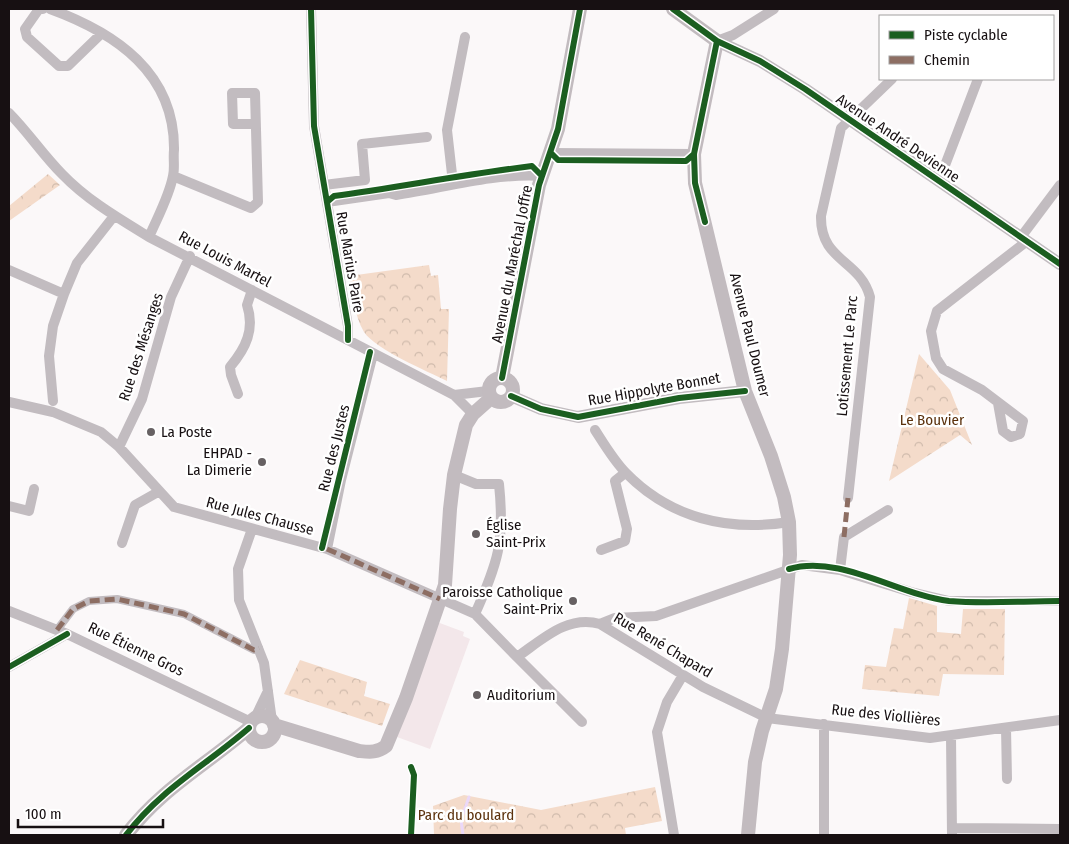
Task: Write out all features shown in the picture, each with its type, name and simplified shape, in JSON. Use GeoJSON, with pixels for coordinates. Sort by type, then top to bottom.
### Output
{"type":"FeatureCollection","features":[{"type":"Feature","properties":{"kind":"main road","name":"Avenue du Maréchal Joffre"},"geometry":{"type":"LineString","coordinates":[[502,378],[542,176],[558,129],[580,9]]}},
{"type":"Feature","properties":{"kind":"main road"},"geometry":{"type":"LineString","coordinates":[[672,9],[718,42]]}},
{"type":"Feature","properties":{"kind":"main road","name":"Avenue Paul Doumer"},"geometry":{"type":"LineString","coordinates":[[718,42],[694,154],[695,183],[745,391],[772,456],[789,522],[789,569],[780,665],[776,689],[762,731],[755,762],[748,835]]}},
{"type":"Feature","properties":{"kind":"main road"},"geometry":{"type":"LineString","coordinates":[[252,723],[251,736],[269,731],[296,732],[371,753],[386,746],[406,698],[440,599],[448,563],[450,509],[454,475],[466,425],[490,394],[492,381],[502,378],[512,384],[511,396],[502,402],[490,394]]}},
{"type":"Feature","properties":{"kind":"main road"},"geometry":{"type":"LineString","coordinates":[[126,835],[143,813],[165,792],[223,751],[252,723],[263,716],[269,731]]}},
{"type":"Feature","properties":{"kind":"main road"},"geometry":{"type":"LineString","coordinates":[[223,751],[269,731]]}},
{"type":"Feature","properties":{"kind":"street"},"geometry":{"type":"LineString","coordinates":[[43,9],[39,9],[25,28],[27,37],[59,66],[68,66],[102,33]]}},
{"type":"Feature","properties":{"kind":"street"},"geometry":{"type":"LineString","coordinates":[[50,9],[73,17],[128,49],[141,63],[163,96],[174,132],[173,176],[149,237]]}},
{"type":"Feature","properties":{"kind":"street","name":"Rue Marius Paire"},"geometry":{"type":"LineString","coordinates":[[311,9],[314,49],[313,109],[348,326],[348,340]]}},
{"type":"Feature","properties":{"kind":"street"},"geometry":{"type":"LineString","coordinates":[[718,42],[774,9]]}},
{"type":"Feature","properties":{"kind":"street"},"geometry":{"type":"LineString","coordinates":[[453,183],[447,130],[465,37]]}},
{"type":"Feature","properties":{"kind":"street","name":"Avenue André Devienne"},"geometry":{"type":"LineString","coordinates":[[718,42],[760,61],[805,88],[848,120],[1060,264]]}},
{"type":"Feature","properties":{"kind":"street","name":"Lotissement Le Parc"},"geometry":{"type":"LineString","coordinates":[[848,498],[870,297],[867,285],[859,274],[832,252],[821,230],[821,216],[841,128],[891,80]]}},
{"type":"Feature","properties":{"kind":"street"},"geometry":{"type":"LineString","coordinates":[[939,181],[978,80]]}},
{"type":"Feature","properties":{"kind":"street","name":"Rue Louis Martel"},"geometry":{"type":"LineString","coordinates":[[9,113],[62,174],[88,198],[114,216],[149,237],[190,256],[454,395],[473,414]]}},
{"type":"Feature","properties":{"kind":"street"},"geometry":{"type":"LineString","coordinates":[[173,176],[251,208],[258,202],[256,124]]}},
{"type":"Feature","properties":{"kind":"street"},"geometry":{"type":"LineString","coordinates":[[324,185],[365,180],[362,144],[427,137]]}},
{"type":"Feature","properties":{"kind":"street"},"geometry":{"type":"LineString","coordinates":[[550,153],[694,154]]}},
{"type":"Feature","properties":{"kind":"street"},"geometry":{"type":"LineString","coordinates":[[327,202],[389,193],[396,195],[414,193],[442,188],[453,183],[526,175],[542,176]]}},
{"type":"Feature","properties":{"kind":"street"},"geometry":{"type":"LineString","coordinates":[[998,403],[970,382],[943,369],[936,358],[931,332],[937,311],[1024,239],[1058,188]]}},
{"type":"Feature","properties":{"kind":"street"},"geometry":{"type":"LineString","coordinates":[[53,401],[49,356],[53,326],[77,263],[114,216]]}},
{"type":"Feature","properties":{"kind":"street","name":"Rue des Mésanges"},"geometry":{"type":"LineString","coordinates":[[119,446],[142,399],[171,297],[190,256]]}},
{"type":"Feature","properties":{"kind":"street"},"geometry":{"type":"LineString","coordinates":[[9,270],[64,294]]}},
{"type":"Feature","properties":{"kind":"street"},"geometry":{"type":"LineString","coordinates":[[238,394],[230,375],[230,367],[244,351],[251,318],[246,305],[252,290]]}},
{"type":"Feature","properties":{"kind":"street","name":"Rue des Justes"},"geometry":{"type":"LineString","coordinates":[[327,550],[341,480],[373,354]]}},
{"type":"Feature","properties":{"kind":"street","name":"Rue Hippolyte Bonnet"},"geometry":{"type":"LineString","coordinates":[[511,396],[541,409],[578,417],[679,398],[745,391]]}},
{"type":"Feature","properties":{"kind":"street"},"geometry":{"type":"LineString","coordinates":[[454,395],[490,394]]}},
{"type":"Feature","properties":{"kind":"street","name":"Rue Jules Chausse"},"geometry":{"type":"LineString","coordinates":[[9,402],[53,412],[101,432],[119,446],[158,492],[174,507],[327,550],[475,614]]}},
{"type":"Feature","properties":{"kind":"street"},"geometry":{"type":"LineString","coordinates":[[595,430],[625,473],[657,498],[686,515],[743,526],[789,522]]}},
{"type":"Feature","properties":{"kind":"street"},"geometry":{"type":"LineString","coordinates":[[601,550],[625,540],[627,529],[615,481],[625,473]]}},
{"type":"Feature","properties":{"kind":"street"},"geometry":{"type":"LineString","coordinates":[[454,475],[476,484],[499,484],[503,519],[494,569],[475,614],[582,722]]}},
{"type":"Feature","properties":{"kind":"street"},"geometry":{"type":"LineString","coordinates":[[9,506],[29,511],[34,489]]}},
{"type":"Feature","properties":{"kind":"street"},"geometry":{"type":"LineString","coordinates":[[122,543],[136,506],[158,492]]}},
{"type":"Feature","properties":{"kind":"street"},"geometry":{"type":"LineString","coordinates":[[840,570],[844,537],[888,510]]}},
{"type":"Feature","properties":{"kind":"street"},"geometry":{"type":"LineString","coordinates":[[252,529],[238,569],[239,600],[259,648],[267,675],[269,731]]}},
{"type":"Feature","properties":{"kind":"street"},"geometry":{"type":"LineString","coordinates":[[600,624],[615,618],[656,616],[802,565],[840,570],[924,596],[949,600],[1060,601]]}},
{"type":"Feature","properties":{"kind":"street"},"geometry":{"type":"LineString","coordinates":[[57,630],[73,609],[89,601],[117,599],[184,614],[254,650],[259,648]]}},
{"type":"Feature","properties":{"kind":"street"},"geometry":{"type":"LineString","coordinates":[[9,611],[68,634]]}},
{"type":"Feature","properties":{"kind":"street","name":"Rue René Chapard"},"geometry":{"type":"LineString","coordinates":[[517,657],[563,625],[584,621],[600,624],[683,675],[767,718]]}},
{"type":"Feature","properties":{"kind":"street","name":"Rue Étienne Gros"},"geometry":{"type":"LineString","coordinates":[[9,667],[68,634],[252,723]]}},
{"type":"Feature","properties":{"kind":"street"},"geometry":{"type":"LineString","coordinates":[[674,835],[657,732],[667,702],[683,675]]}},
{"type":"Feature","properties":{"kind":"street"},"geometry":{"type":"LineString","coordinates":[[252,723],[268,691]]}},
{"type":"Feature","properties":{"kind":"street","name":"Rue des Viollières"},"geometry":{"type":"LineString","coordinates":[[767,718],[930,738],[1060,720]]}},
{"type":"Feature","properties":{"kind":"street"},"geometry":{"type":"LineString","coordinates":[[824,724],[824,835]]}},
{"type":"Feature","properties":{"kind":"street"},"geometry":{"type":"LineString","coordinates":[[1006,728],[1007,779]]}},
{"type":"Feature","properties":{"kind":"street"},"geometry":{"type":"LineString","coordinates":[[951,736],[952,832],[1060,829]]}},
{"type":"Feature","properties":{"kind":"shaded area"},"geometry":{"type":"Polygon","coordinates":[[[437,622],[464,632],[463,636],[470,639],[430,749],[397,737],[437,622]]]}},
{"type":"Feature","properties":{"kind":"green space"},"geometry":{"type":"Polygon","coordinates":[[[48,174],[60,185],[9,221],[9,206],[48,174]]]}},
{"type":"Feature","properties":{"kind":"green space"},"geometry":{"type":"Polygon","coordinates":[[[429,265],[431,276],[438,275],[441,309],[449,309],[447,381],[402,360],[370,339],[364,332],[358,319],[349,276],[429,265]]]}},
{"type":"Feature","properties":{"kind":"green space","name":"Le Bouvier"},"geometry":{"type":"Polygon","coordinates":[[[919,354],[950,390],[972,445],[960,435],[889,481],[919,354]]]}},
{"type":"Feature","properties":{"kind":"green space"},"geometry":{"type":"Polygon","coordinates":[[[909,598],[937,606],[937,632],[961,634],[963,609],[1005,609],[1004,675],[943,674],[939,696],[862,689],[865,665],[886,667],[894,628],[903,629],[909,598]]]}},
{"type":"Feature","properties":{"kind":"green space"},"geometry":{"type":"Polygon","coordinates":[[[300,660],[367,682],[364,696],[390,704],[382,726],[284,694],[300,660]]]}},
{"type":"Feature","properties":{"kind":"green space","name":"Parc du boulard"},"geometry":{"type":"Polygon","coordinates":[[[655,787],[662,821],[625,828],[626,835],[434,835],[433,806],[464,795],[541,810],[655,787]]]}},
{"type":"Feature","properties":{"kind":"waterway"},"geometry":{"type":"LineString","coordinates":[[463,835],[461,820],[469,797]]}},
{"type":"Feature","properties":{"kind":"marked path"},"geometry":{"type":"LineString","coordinates":[[844,537],[848,498]]}},
{"type":"Feature","properties":{"kind":"marked path"},"geometry":{"type":"LineString","coordinates":[[327,549],[440,599]]}},
{"type":"Feature","properties":{"kind":"marked path"},"geometry":{"type":"LineString","coordinates":[[57,630],[73,609],[89,601],[117,599],[184,614],[254,650],[259,648]]}},
{"type":"Feature","properties":{"kind":"cycle path"},"geometry":{"type":"LineString","coordinates":[[311,9],[314,126],[348,326],[348,340]]}},
{"type":"Feature","properties":{"kind":"cycle path"},"geometry":{"type":"LineString","coordinates":[[502,378],[539,185],[558,129],[580,9]]}},
{"type":"Feature","properties":{"kind":"cycle path"},"geometry":{"type":"LineString","coordinates":[[673,9],[717,41],[760,61],[805,89],[1060,264]]}},
{"type":"Feature","properties":{"kind":"cycle path"},"geometry":{"type":"LineString","coordinates":[[705,222],[695,183],[694,154],[717,41]]}},
{"type":"Feature","properties":{"kind":"cycle path"},"geometry":{"type":"LineString","coordinates":[[551,153],[558,160],[686,161],[694,154]]}},
{"type":"Feature","properties":{"kind":"cycle path"},"geometry":{"type":"LineString","coordinates":[[327,202],[334,196],[532,166],[542,176]]}},
{"type":"Feature","properties":{"kind":"cycle path"},"geometry":{"type":"LineString","coordinates":[[322,548],[370,352]]}},
{"type":"Feature","properties":{"kind":"cycle path"},"geometry":{"type":"LineString","coordinates":[[511,396],[541,409],[578,417],[679,398],[745,391]]}},
{"type":"Feature","properties":{"kind":"cycle path"},"geometry":{"type":"LineString","coordinates":[[789,569],[808,566],[849,571],[910,591],[949,601],[1060,601]]}},
{"type":"Feature","properties":{"kind":"cycle path"},"geometry":{"type":"LineString","coordinates":[[9,667],[67,634]]}},
{"type":"Feature","properties":{"kind":"cycle path"},"geometry":{"type":"LineString","coordinates":[[126,835],[154,804],[184,778],[249,728]]}},
{"type":"Feature","properties":{"kind":"cycle path"},"geometry":{"type":"LineString","coordinates":[[411,767],[414,775],[411,835]]}},
{"type":"Feature","properties":{"kind":"place","name":"La Poste"},"geometry":{"type":"Point","coordinates":[151,432]}},
{"type":"Feature","properties":{"kind":"place","name":"EHPAD - La Dimerie"},"geometry":{"type":"Point","coordinates":[262,462]}},
{"type":"Feature","properties":{"kind":"place","name":"Église Saint-Prix"},"geometry":{"type":"Point","coordinates":[476,534]}},
{"type":"Feature","properties":{"kind":"place","name":"Paroisse Catholique Saint-Prix"},"geometry":{"type":"Point","coordinates":[573,601]}},
{"type":"Feature","properties":{"kind":"place","name":"Auditorium"},"geometry":{"type":"Point","coordinates":[477,695]}}]}
